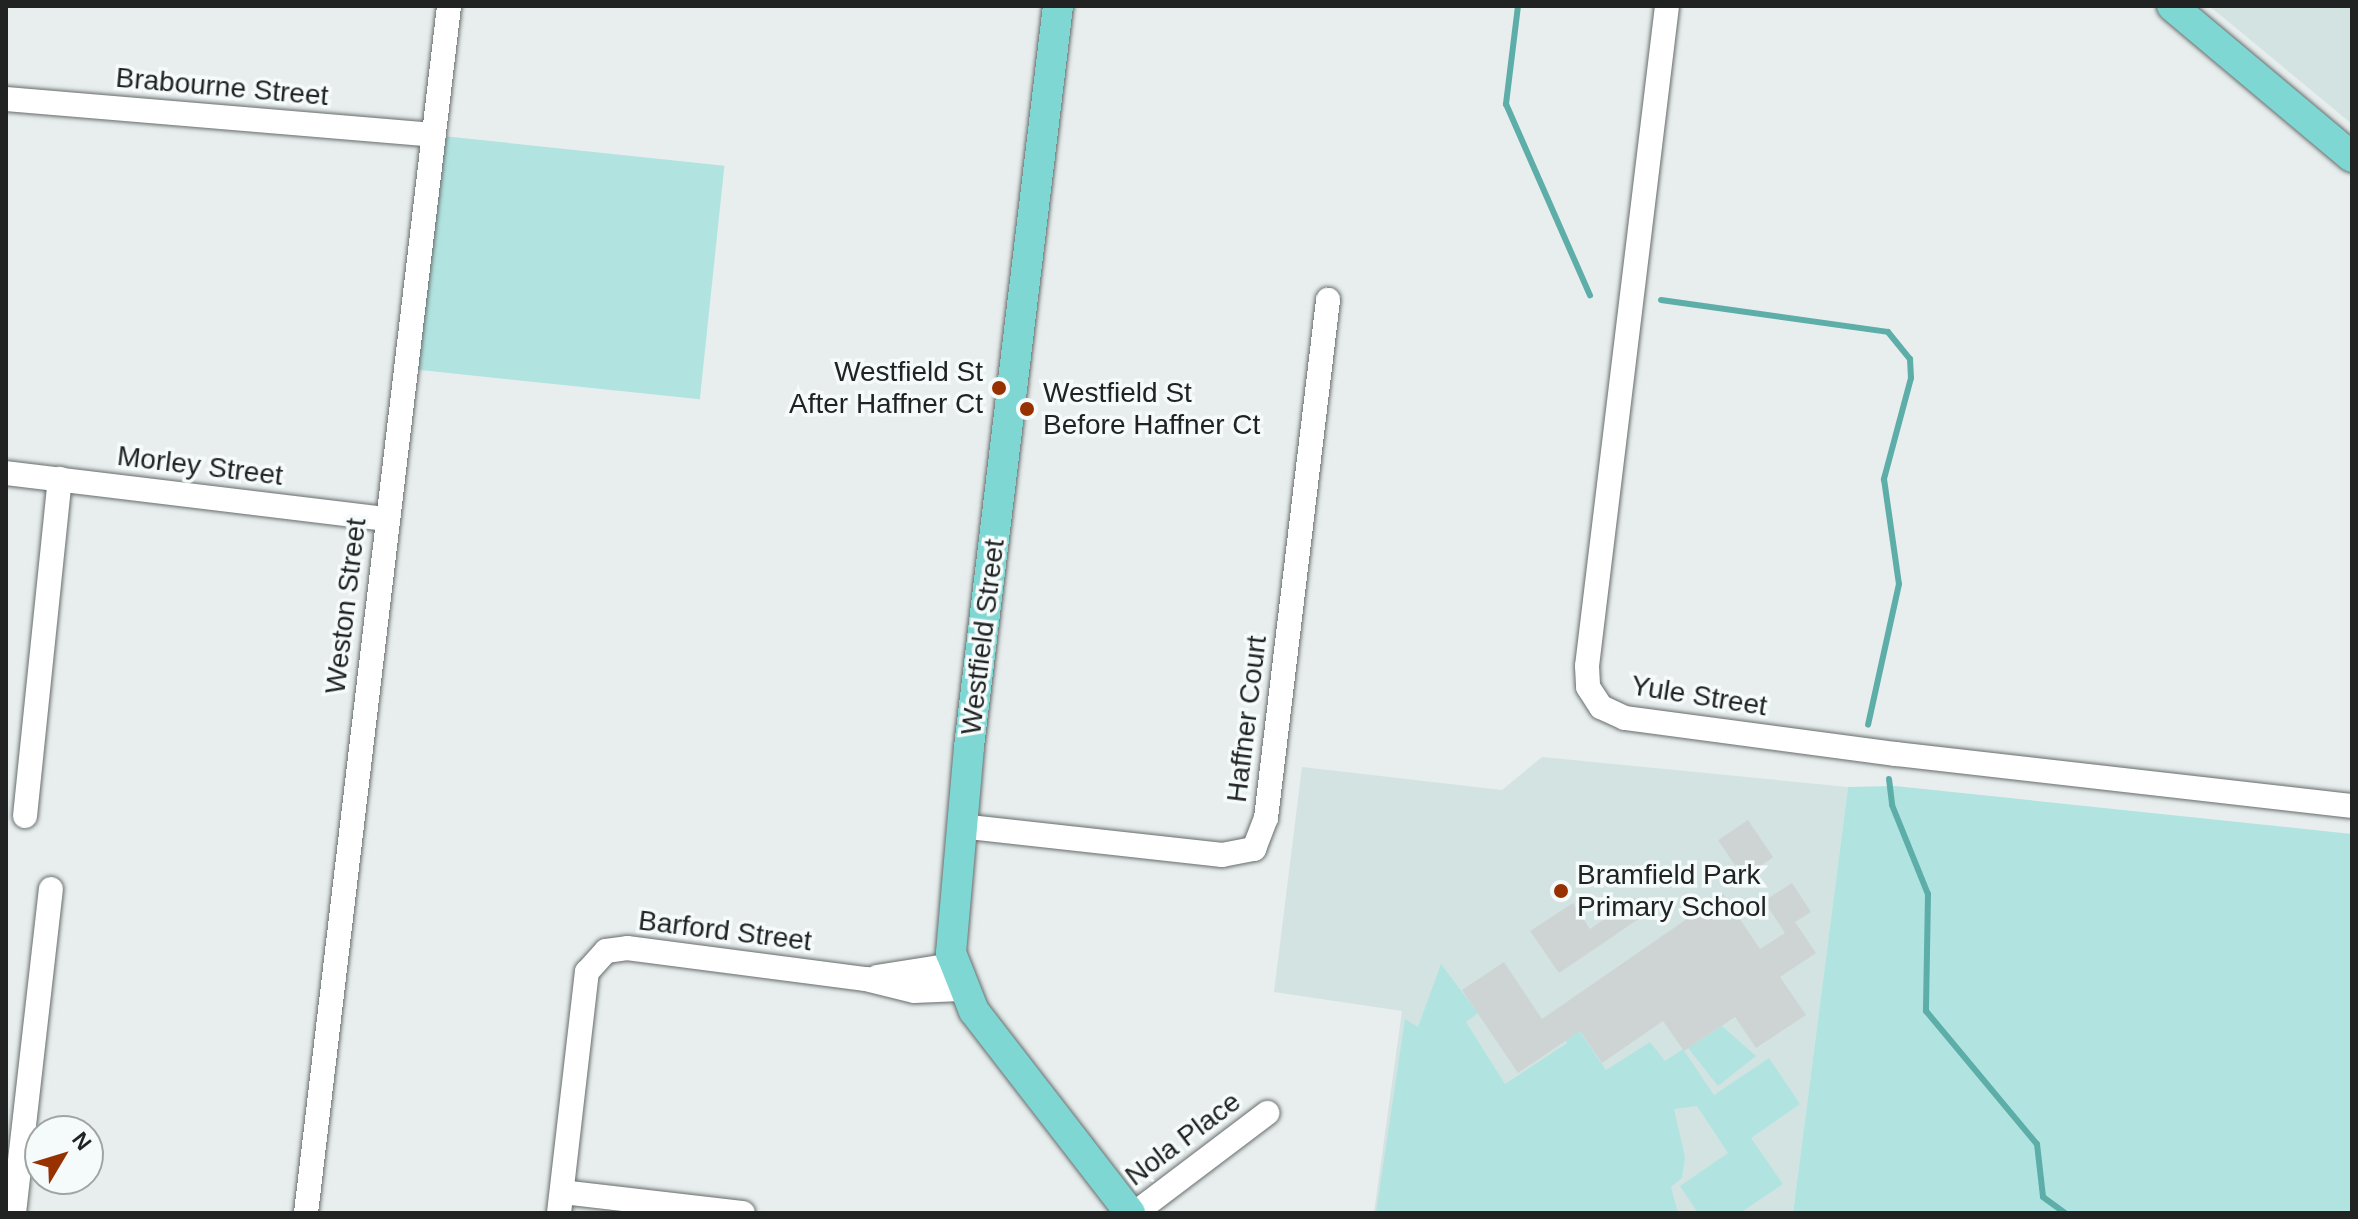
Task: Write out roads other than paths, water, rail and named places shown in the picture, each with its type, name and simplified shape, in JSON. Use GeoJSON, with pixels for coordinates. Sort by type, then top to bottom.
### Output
{"type":"FeatureCollection","features":[{"type":"Feature","properties":{"kind":"main road","name":"Westfield Street"},"geometry":{"type":"LineString","coordinates":[[957,977],[960,826],[1058,6]]}},
{"type":"Feature","properties":{"kind":"main road"},"geometry":{"type":"LineString","coordinates":[[2172,6],[2352,157]]}},
{"type":"Feature","properties":{"kind":"main road"},"geometry":{"type":"LineString","coordinates":[[957,977],[1133,1213]]}},
{"type":"Feature","properties":{"kind":"street","name":"Weston Street"},"geometry":{"type":"LineString","coordinates":[[306,1213],[449,6]]}},
{"type":"Feature","properties":{"kind":"street","name":"Yule Street"},"geometry":{"type":"LineString","coordinates":[[1667,6],[1587,666],[1588,687],[1601,707],[1625,718],[1866,750],[2352,806]]}},
{"type":"Feature","properties":{"kind":"street","name":"Brabourne Street"},"geometry":{"type":"LineString","coordinates":[[6,99],[433,135]]}},
{"type":"Feature","properties":{"kind":"street","name":"Haffner Court"},"geometry":{"type":"LineString","coordinates":[[960,826],[1222,855],[1254,849],[1266,818],[1328,300]]}},
{"type":"Feature","properties":{"kind":"street","name":"Morley Street"},"geometry":{"type":"LineString","coordinates":[[6,473],[387,519]]}},
{"type":"Feature","properties":{"kind":"street"},"geometry":{"type":"LineString","coordinates":[[25,816],[60,479]]}},
{"type":"Feature","properties":{"kind":"street"},"geometry":{"type":"LineString","coordinates":[[14,1213],[51,889]]}},
{"type":"Feature","properties":{"kind":"street","name":"Barford Street"},"geometry":{"type":"LineString","coordinates":[[561,1202],[587,972],[601,954],[621,948],[866,979],[914,991],[957,977]]}},
{"type":"Feature","properties":{"kind":"street","name":"Nola Place"},"geometry":{"type":"LineString","coordinates":[[1133,1213],[1267,1113]]}},
{"type":"Feature","properties":{"kind":"street"},"geometry":{"type":"LineString","coordinates":[[561,1202],[743,1213]]}},
{"type":"Feature","properties":{"kind":"waterway"},"geometry":{"type":"LineString","coordinates":[[1518,6],[1506,104],[1590,295]]}},
{"type":"Feature","properties":{"kind":"waterway"},"geometry":{"type":"LineString","coordinates":[[1661,300],[1888,332],[1910,359],[1911,378],[1884,479],[1899,584],[1868,725]]}},
{"type":"Feature","properties":{"kind":"waterway"},"geometry":{"type":"LineString","coordinates":[[1889,779],[1892,805],[1928,894],[1926,1011],[2037,1144],[2043,1197],[2065,1213]]}},
{"type":"Feature","properties":{"kind":"place","name":"Westfield St After Haffner Ct"},"geometry":{"type":"Point","coordinates":[999,388]}},
{"type":"Feature","properties":{"kind":"place","name":"Westfield St Before Haffner Ct"},"geometry":{"type":"Point","coordinates":[1027,409]}},
{"type":"Feature","properties":{"kind":"place","name":"Bramfield Park Primary School"},"geometry":{"type":"Point","coordinates":[1561,891]}}]}
